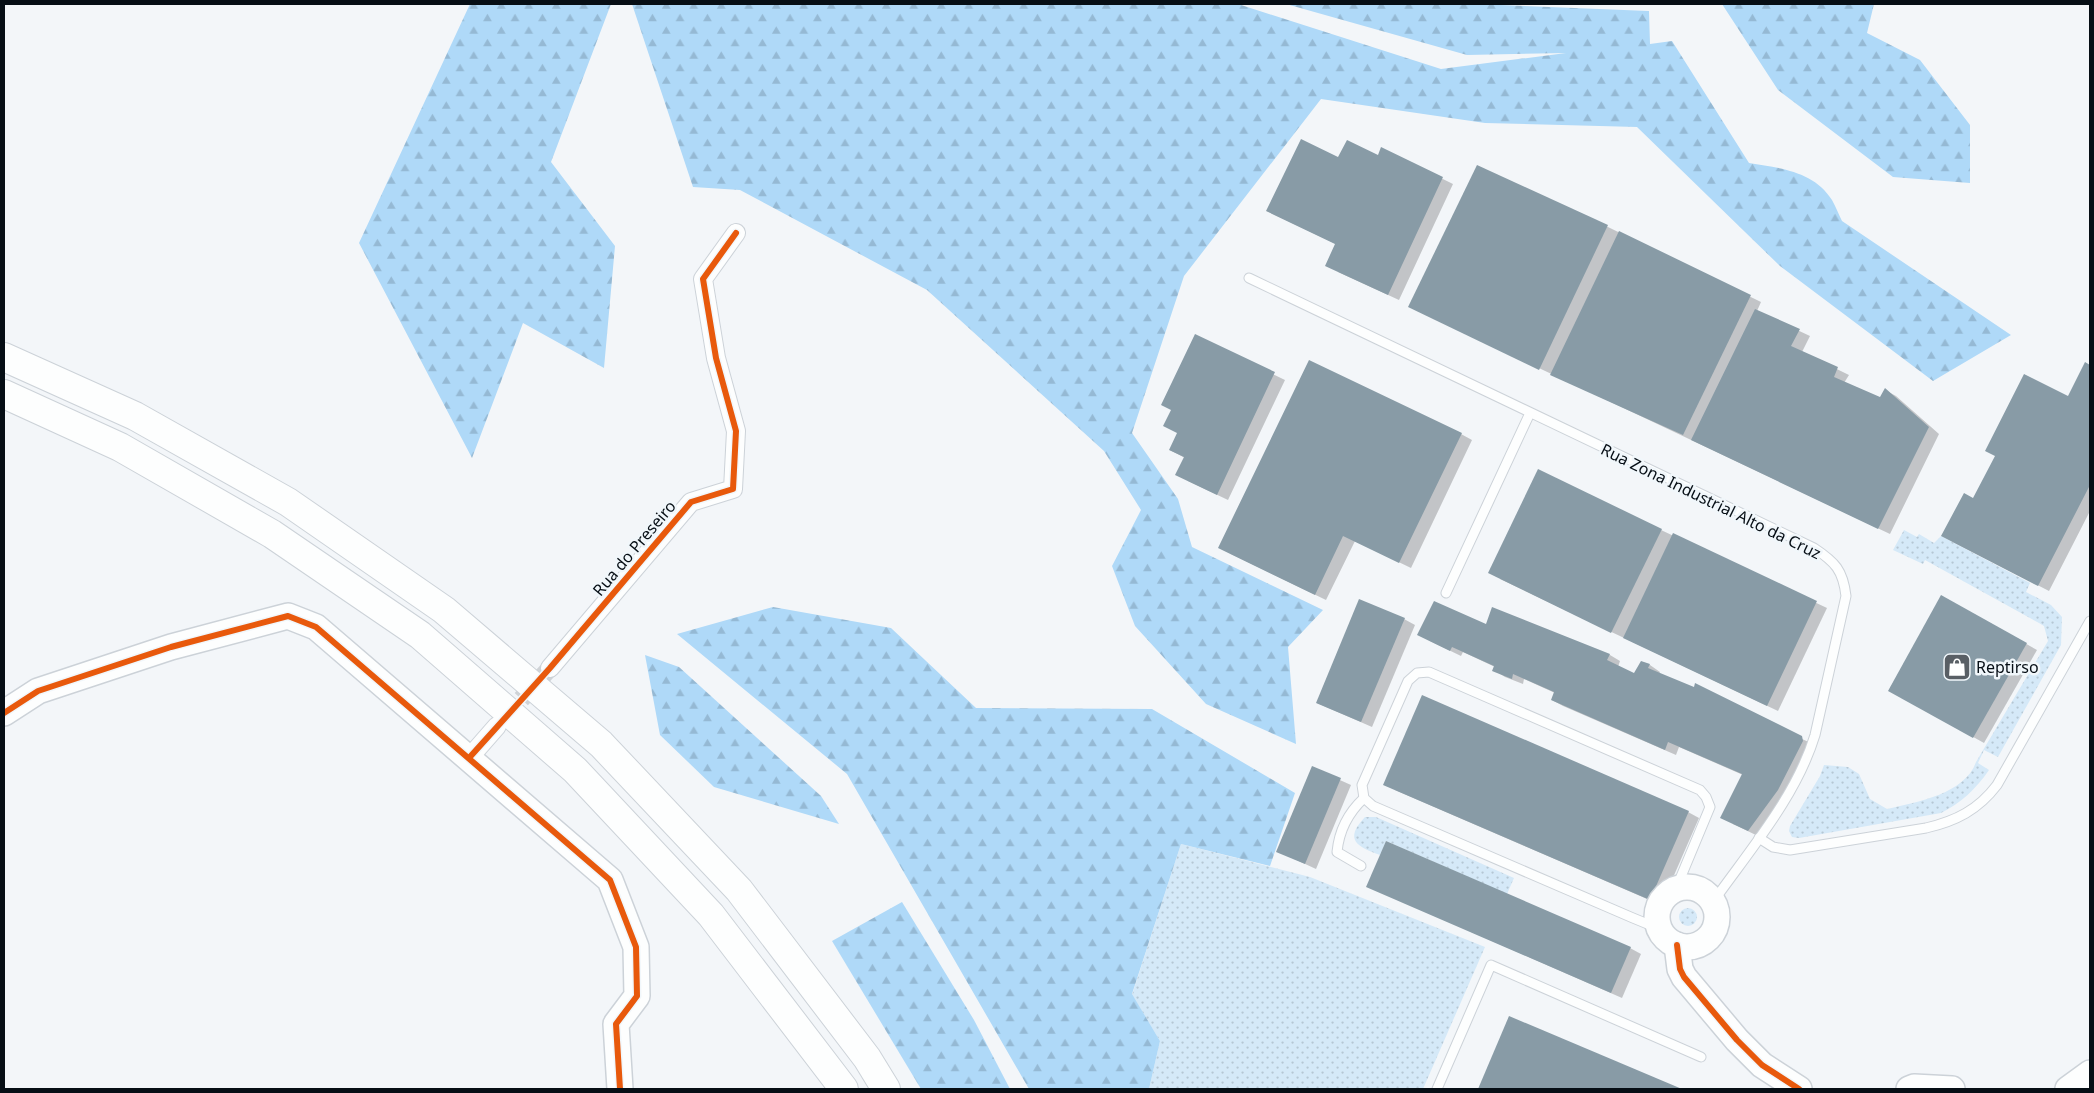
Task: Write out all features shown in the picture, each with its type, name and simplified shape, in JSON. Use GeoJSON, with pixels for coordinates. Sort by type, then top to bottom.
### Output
{"type":"FeatureCollection","features":[{"type":"Feature","properties":{"kind":"highway"},"geometry":{"type":"LineString","coordinates":[[4,356],[135,416],[288,502],[444,610],[601,744],[739,890],[867,1058],[886,1089]]}},
{"type":"Feature","properties":{"kind":"highway"},"geometry":{"type":"LineString","coordinates":[[4,394],[120,446],[272,534],[420,635],[575,770],[704,907],[844,1089]]}},
{"type":"Feature","properties":{"kind":"street","name":"Rua do Preseiro"},"geometry":{"type":"LineString","coordinates":[[550,668],[691,502],[733,489],[736,431],[716,358],[703,279],[736,233]]}},
{"type":"Feature","properties":{"kind":"street"},"geometry":{"type":"LineString","coordinates":[[4,713],[38,691],[171,648],[288,616],[316,627],[610,880],[636,947],[637,996],[616,1024],[620,1089]]}},
{"type":"Feature","properties":{"kind":"street"},"geometry":{"type":"LineString","coordinates":[[469,758],[496,726]]}},
{"type":"Feature","properties":{"kind":"street"},"geometry":{"type":"LineString","coordinates":[[1680,888],[1694,888],[1702,891],[1711,900],[1717,913],[1716,923],[1706,940],[1697,945],[1687,947],[1677,945],[1668,940],[1659,925],[1658,913],[1661,903],[1667,895],[1680,888]]}},
{"type":"Feature","properties":{"kind":"street"},"geometry":{"type":"LineString","coordinates":[[1677,945],[1680,969],[1684,977],[1737,1040],[1762,1065],[1799,1089]]}},
{"type":"Feature","properties":{"kind":"street"},"geometry":{"type":"LineString","coordinates":[[1909,1089],[1914,1087],[1952,1089]]}},
{"type":"Feature","properties":{"kind":"lane","name":"Rua Zona Industrial Alto da Cruz"},"geometry":{"type":"LineString","coordinates":[[1249,278],[1530,414],[1814,548],[1839,568],[1846,596],[1815,735],[1802,768],[1759,838],[1718,894],[1711,900]]}},
{"type":"Feature","properties":{"kind":"lane"},"geometry":{"type":"LineString","coordinates":[[1446,593],[1530,414]]}},
{"type":"Feature","properties":{"kind":"lane"},"geometry":{"type":"LineString","coordinates":[[1759,838],[1773,847],[1790,850],[1926,828],[1948,823],[1967,814],[1988,797],[1997,785],[2090,621]]}},
{"type":"Feature","properties":{"kind":"lane"},"geometry":{"type":"LineString","coordinates":[[1659,925],[1650,925],[1633,918],[1409,822],[1373,806],[1364,798],[1362,786],[1408,682],[1417,673],[1429,672],[1700,790],[1706,797],[1710,808],[1680,880],[1680,888]]}},
{"type":"Feature","properties":{"kind":"lane"},"geometry":{"type":"LineString","coordinates":[[1361,866],[1337,852],[1338,840],[1353,808],[1364,798]]}},
{"type":"Feature","properties":{"kind":"lane"},"geometry":{"type":"LineString","coordinates":[[1437,1089],[1491,966],[1701,1056]]}},
{"type":"Feature","properties":{"kind":"shaded area"},"geometry":{"type":"Polygon","coordinates":[[[1904,530],[1917,537],[1919,534],[1934,543],[1941,536],[2030,583],[2026,592],[2051,605],[2062,617],[2061,645],[1998,757],[1984,750],[1978,763],[1989,770],[1979,783],[1955,805],[1941,813],[1799,838],[1792,837],[1789,831],[1790,826],[1820,776],[1824,765],[1848,767],[1859,774],[1870,799],[1887,809],[1939,795],[1962,782],[1970,773],[2048,641],[2044,626],[2039,623],[1925,560],[1923,564],[1893,550],[1904,530]]]}},
{"type":"Feature","properties":{"kind":"shaded area"},"geometry":{"type":"Polygon","coordinates":[[[1365,817],[1376,817],[1514,878],[1507,894],[1386,841],[1380,855],[1365,849],[1356,842],[1354,837],[1358,825],[1365,817]]]}},
{"type":"Feature","properties":{"kind":"shaded area"},"geometry":{"type":"Polygon","coordinates":[[[1181,844],[1310,877],[1485,947],[1423,1089],[1149,1089],[1160,1041],[1132,995],[1181,844]]]}},
{"type":"Feature","properties":{"kind":"shaded area"},"geometry":{"type":"Polygon","coordinates":[[[1684,908],[1692,908],[1697,913],[1695,924],[1684,926],[1679,921],[1679,913],[1684,908]]]}},
{"type":"Feature","properties":{"kind":"green space"},"geometry":{"type":"Polygon","coordinates":[[[470,4],[611,4],[551,162],[615,246],[604,368],[523,323],[472,458],[359,243],[470,4]]]}},
{"type":"Feature","properties":{"kind":"green space"},"geometry":{"type":"Polygon","coordinates":[[[632,4],[1238,4],[1441,69],[1566,53],[1467,55],[1286,4],[1476,4],[1649,11],[1650,44],[1672,41],[1749,163],[1795,172],[1816,183],[1825,190],[1832,200],[1842,221],[2011,335],[1933,381],[1780,266],[1637,127],[1485,123],[1321,99],[1184,276],[1132,433],[1178,499],[1192,547],[1323,610],[1288,647],[1296,744],[1206,704],[1135,626],[1112,566],[1141,510],[1104,451],[927,290],[740,190],[693,187],[632,4]]]}},
{"type":"Feature","properties":{"kind":"green space"},"geometry":{"type":"Polygon","coordinates":[[[1722,4],[1874,4],[1867,33],[1920,60],[1970,125],[1970,183],[1893,177],[1778,90],[1722,4]]]}},
{"type":"Feature","properties":{"kind":"green space"},"geometry":{"type":"Polygon","coordinates":[[[773,607],[891,628],[976,708],[1152,709],[1295,793],[1270,866],[1181,844],[1132,994],[1160,1041],[1149,1089],[1029,1089],[847,774],[677,634],[773,607]]]}},
{"type":"Feature","properties":{"kind":"green space"},"geometry":{"type":"Polygon","coordinates":[[[645,655],[679,667],[821,796],[839,824],[714,787],[660,735],[645,655]]]}},
{"type":"Feature","properties":{"kind":"green space"},"geometry":{"type":"Polygon","coordinates":[[[902,902],[974,1020],[1010,1089],[921,1089],[832,941],[902,902]]]}},
{"type":"Feature","properties":{"kind":"building"},"geometry":{"type":"Polygon","coordinates":[[[1301,139],[1338,157],[1347,140],[1378,155],[1381,147],[1443,177],[1388,295],[1325,266],[1335,244],[1266,211],[1301,139]]]}},
{"type":"Feature","properties":{"kind":"building"},"geometry":{"type":"Polygon","coordinates":[[[1477,165],[1608,225],[1539,370],[1408,307],[1477,165]]]}},
{"type":"Feature","properties":{"kind":"building"},"geometry":{"type":"Polygon","coordinates":[[[1619,231],[1751,295],[1683,435],[1550,375],[1619,231]]]}},
{"type":"Feature","properties":{"kind":"building"},"geometry":{"type":"Polygon","coordinates":[[[1755,309],[1800,329],[1791,346],[1838,367],[1834,377],[1880,397],[1885,388],[1929,427],[1878,529],[1691,440],[1755,309]]]}},
{"type":"Feature","properties":{"kind":"building"},"geometry":{"type":"Polygon","coordinates":[[[1195,334],[1275,372],[1217,495],[1175,475],[1184,457],[1169,450],[1177,433],[1163,426],[1171,410],[1161,405],[1195,334]]]}},
{"type":"Feature","properties":{"kind":"building"},"geometry":{"type":"Polygon","coordinates":[[[1309,360],[1462,433],[1399,563],[1343,536],[1315,595],[1218,548],[1309,360]]]}},
{"type":"Feature","properties":{"kind":"building"},"geometry":{"type":"Polygon","coordinates":[[[2085,362],[2090,365],[2090,485],[2038,586],[1941,536],[1964,493],[1973,498],[1995,456],[1985,451],[2024,374],[2068,396],[2085,362]]]}},
{"type":"Feature","properties":{"kind":"building"},"geometry":{"type":"Polygon","coordinates":[[[1538,469],[1662,529],[1611,633],[1488,573],[1538,469]]]}},
{"type":"Feature","properties":{"kind":"building"},"geometry":{"type":"Polygon","coordinates":[[[1673,533],[1817,601],[1767,706],[1623,638],[1673,533]]]}},
{"type":"Feature","properties":{"kind":"building","name":"Reptirso"},"geometry":{"type":"Polygon","coordinates":[[[1941,595],[2027,643],[1973,738],[1888,691],[1941,595]]]}},
{"type":"Feature","properties":{"kind":"building"},"geometry":{"type":"Polygon","coordinates":[[[1359,599],[1405,618],[1361,722],[1316,703],[1359,599]]]}},
{"type":"Feature","properties":{"kind":"building"},"geometry":{"type":"Polygon","coordinates":[[[1434,601],[1486,624],[1492,607],[1610,654],[1607,660],[1634,673],[1641,661],[1650,664],[1648,668],[1694,687],[1695,683],[1802,736],[1803,741],[1778,790],[1748,831],[1720,818],[1742,774],[1668,742],[1665,750],[1551,700],[1554,692],[1513,674],[1512,679],[1492,671],[1494,666],[1452,647],[1450,651],[1417,635],[1434,601]]]}},
{"type":"Feature","properties":{"kind":"building"},"geometry":{"type":"Polygon","coordinates":[[[1422,695],[1689,811],[1650,900],[1383,785],[1422,695]]]}},
{"type":"Feature","properties":{"kind":"building"},"geometry":{"type":"Polygon","coordinates":[[[1312,766],[1341,778],[1305,864],[1276,852],[1312,766]]]}},
{"type":"Feature","properties":{"kind":"building"},"geometry":{"type":"Polygon","coordinates":[[[1386,841],[1631,947],[1611,993],[1366,887],[1386,841]]]}},
{"type":"Feature","properties":{"kind":"building"},"geometry":{"type":"Polygon","coordinates":[[[1509,1016],[1682,1089],[1478,1089],[1509,1016]]]}},
{"type":"Feature","properties":{"kind":"tunnel"},"geometry":{"type":"LineString","coordinates":[[503,719],[550,668]]}},
{"type":"Feature","properties":{"kind":"cycle path"},"geometry":{"type":"LineString","coordinates":[[469,758],[550,668],[691,502],[733,489],[736,431],[716,358],[703,279],[736,233]]}},
{"type":"Feature","properties":{"kind":"cycle path"},"geometry":{"type":"LineString","coordinates":[[4,713],[38,691],[171,647],[288,616],[316,627],[610,880],[636,947],[637,996],[616,1024],[620,1089]]}},
{"type":"Feature","properties":{"kind":"cycle path"},"geometry":{"type":"LineString","coordinates":[[1677,945],[1680,969],[1684,977],[1737,1040],[1762,1065],[1799,1089]]}},
{"type":"Feature","properties":{"kind":"place","name":"Reptirso"},"geometry":{"type":"Point","coordinates":[1957,667]}}]}
